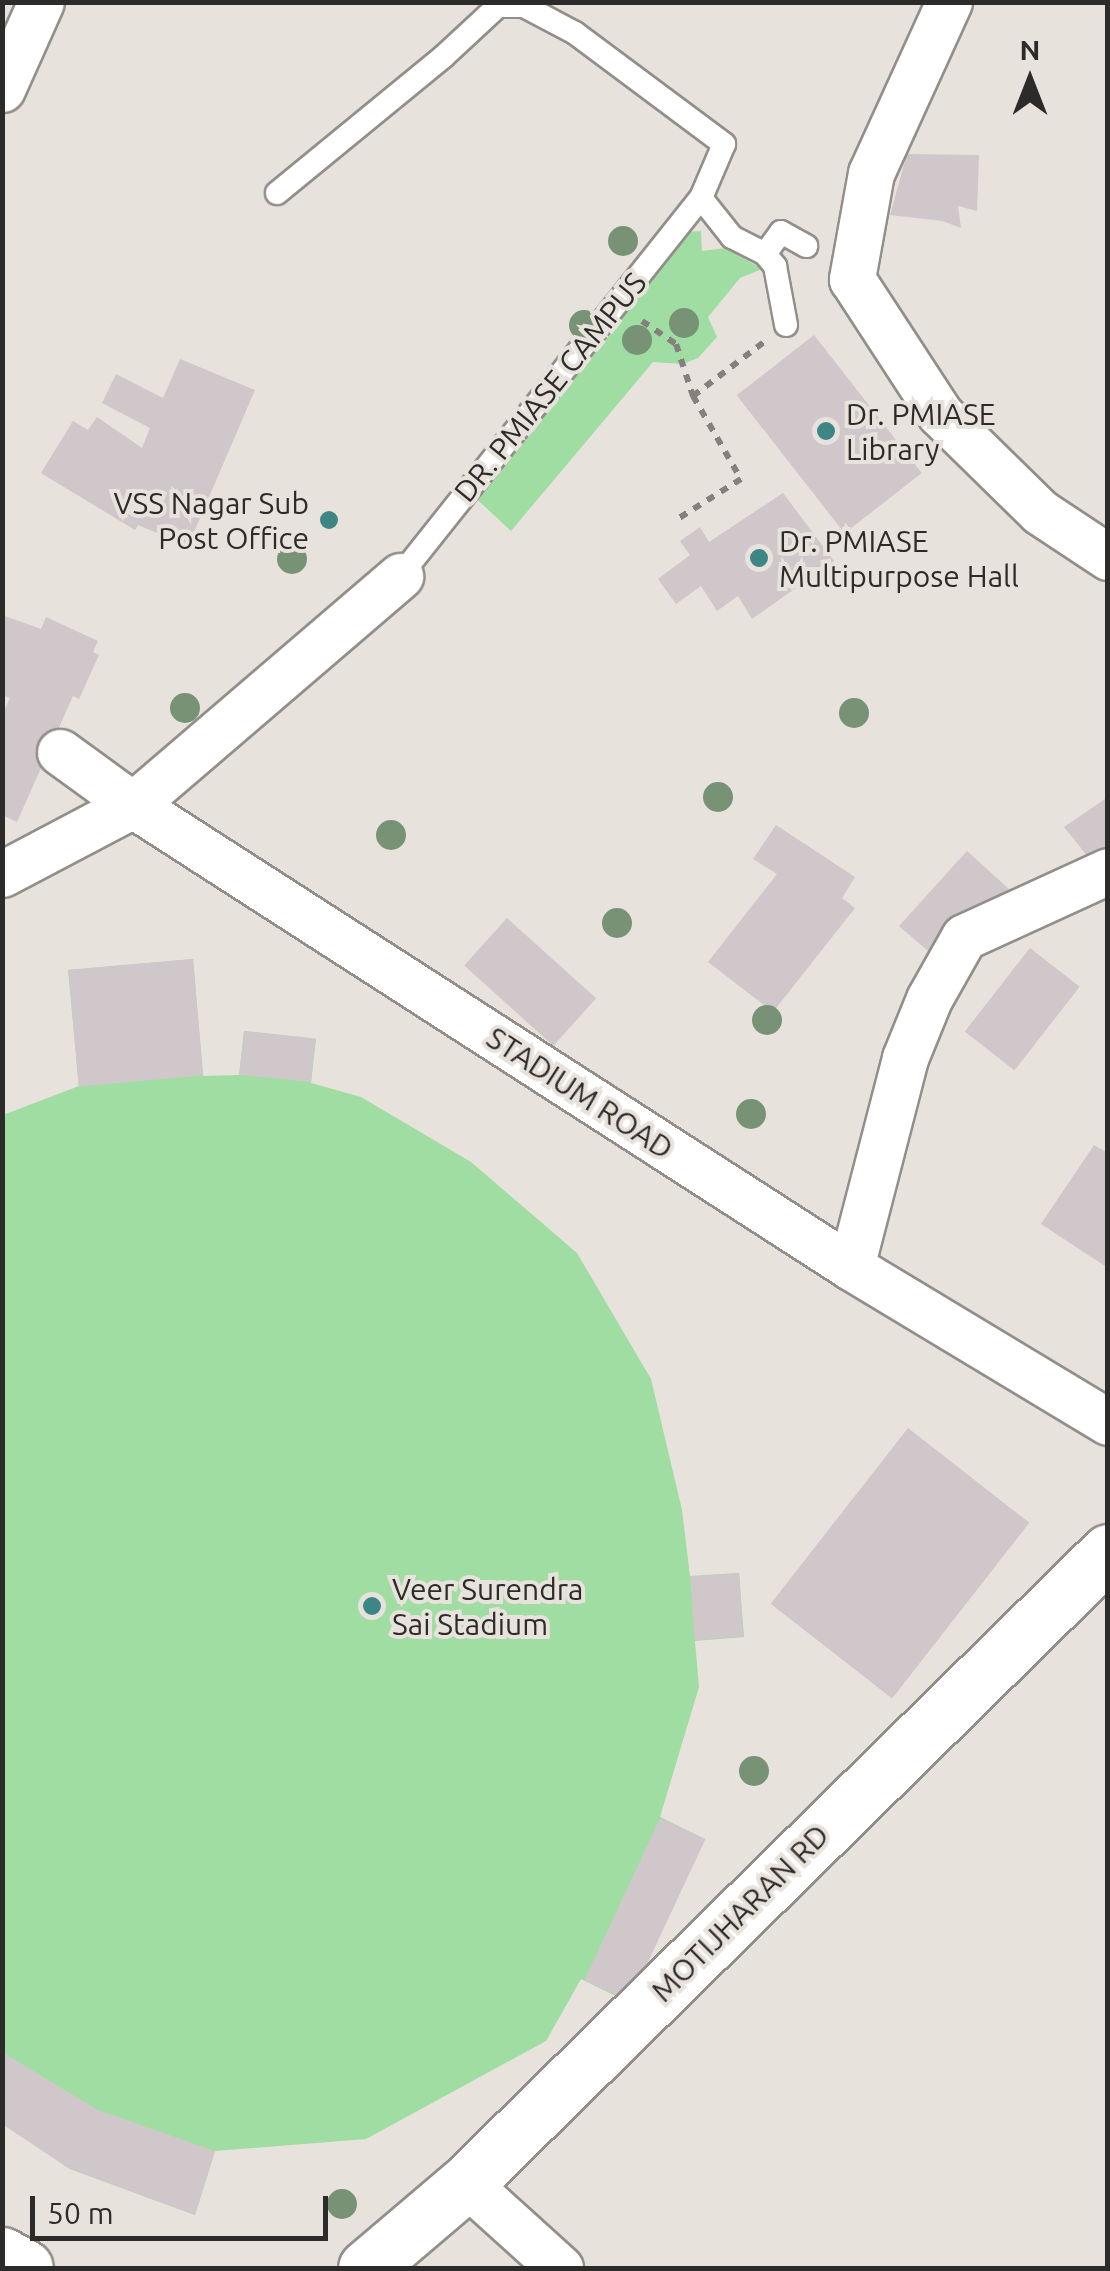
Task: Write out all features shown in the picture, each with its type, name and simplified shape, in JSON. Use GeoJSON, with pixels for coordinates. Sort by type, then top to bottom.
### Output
{"type":"FeatureCollection","features":[{"type":"Feature","properties":{"kind":"main road","name":"MOTIJHARAN RD"},"geometry":{"type":"LineString","coordinates":[[366,2268],[466,2183],[1108,1552]]}},
{"type":"Feature","properties":{"kind":"main road"},"geometry":{"type":"LineString","coordinates":[[2,2255],[25,2268]]}},
{"type":"Feature","properties":{"kind":"street"},"geometry":{"type":"LineString","coordinates":[[2,89],[41,2]]}},
{"type":"Feature","properties":{"kind":"street"},"geometry":{"type":"LineString","coordinates":[[948,2],[871,173],[852,279],[940,414],[1040,512],[1108,557]]}},
{"type":"Feature","properties":{"kind":"street"},"geometry":{"type":"LineString","coordinates":[[2,874],[133,805],[400,576]]}},
{"type":"Feature","properties":{"kind":"street","name":"STADIUM ROAD"},"geometry":{"type":"LineString","coordinates":[[60,752],[133,805],[851,1267],[1108,1422]]}},
{"type":"Feature","properties":{"kind":"street"},"geometry":{"type":"LineString","coordinates":[[851,1267],[905,1058],[929,999],[964,937],[1108,871]]}},
{"type":"Feature","properties":{"kind":"street"},"geometry":{"type":"LineString","coordinates":[[466,2183],[560,2268]]}},
{"type":"Feature","properties":{"kind":"lane","name":"DR. PMIASE CAMPUS"},"geometry":{"type":"LineString","coordinates":[[277,193],[443,57],[498,6],[524,6],[575,32],[724,144],[701,198],[400,576]]}},
{"type":"Feature","properties":{"kind":"lane"},"geometry":{"type":"LineString","coordinates":[[701,198],[732,236],[766,254],[775,266],[786,325]]}},
{"type":"Feature","properties":{"kind":"lane"},"geometry":{"type":"LineString","coordinates":[[766,254],[782,232],[806,246]]}},
{"type":"Feature","properties":{"kind":"path"},"geometry":{"type":"LineString","coordinates":[[616,304],[676,344],[694,396],[741,479],[679,518]]}},
{"type":"Feature","properties":{"kind":"path"},"geometry":{"type":"LineString","coordinates":[[694,396],[786,325]]}},
{"type":"Feature","properties":{"kind":"green space"},"geometry":{"type":"Polygon","coordinates":[[[701,231],[702,251],[726,248],[762,269],[740,278],[708,317],[717,337],[698,358],[683,364],[653,362],[511,531],[468,491],[673,233],[701,231]]]}},
{"type":"Feature","properties":{"kind":"green space","name":"Veer Surendra Sai Stadium"},"geometry":{"type":"Polygon","coordinates":[[[193,959],[203,1076],[239,1075],[244,1031],[316,1039],[311,1083],[361,1097],[471,1162],[577,1253],[651,1379],[682,1510],[690,1576],[739,1573],[744,1637],[695,1641],[699,1687],[660,1817],[705,1839],[626,2001],[581,1979],[546,2041],[366,2139],[215,2151],[195,2215],[70,2169],[3,2124],[3,1115],[79,1086],[68,970],[193,959]]]}},
{"type":"Feature","properties":{"kind":"building"},"geometry":{"type":"Polygon","coordinates":[[[907,154],[979,155],[977,211],[958,206],[961,228],[942,221],[890,215],[907,154]]]}},
{"type":"Feature","properties":{"kind":"building","name":"Dr. PMIASE Library"},"geometry":{"type":"Polygon","coordinates":[[[814,335],[922,473],[845,533],[737,395],[814,335]]]}},
{"type":"Feature","properties":{"kind":"building"},"geometry":{"type":"Polygon","coordinates":[[[180,359],[255,390],[188,546],[138,525],[135,530],[41,473],[73,421],[88,430],[97,417],[142,448],[150,428],[102,403],[116,374],[163,398],[180,359]]]}},
{"type":"Feature","properties":{"kind":"building","name":"Dr. PMIASE Multipurpose Hall"},"geometry":{"type":"Polygon","coordinates":[[[783,493],[834,561],[752,619],[738,596],[717,611],[701,586],[676,604],[658,579],[690,555],[680,541],[700,527],[709,542],[783,493]]]}},
{"type":"Feature","properties":{"kind":"building"},"geometry":{"type":"Polygon","coordinates":[[[2,615],[41,629],[46,617],[98,641],[93,652],[99,655],[79,699],[73,696],[17,822],[2,815],[2,715],[10,698],[2,695],[2,615]]]}},
{"type":"Feature","properties":{"kind":"building"},"geometry":{"type":"Polygon","coordinates":[[[1108,797],[1108,861],[1097,868],[1064,827],[1108,797]]]}},
{"type":"Feature","properties":{"kind":"building"},"geometry":{"type":"Polygon","coordinates":[[[776,825],[855,877],[842,898],[855,908],[773,1012],[708,962],[777,874],[753,859],[776,825]]]}},
{"type":"Feature","properties":{"kind":"building"},"geometry":{"type":"Polygon","coordinates":[[[967,851],[1009,889],[935,957],[899,926],[967,851]]]}},
{"type":"Feature","properties":{"kind":"building"},"geometry":{"type":"Polygon","coordinates":[[[507,918],[596,998],[553,1046],[464,966],[507,918]]]}},
{"type":"Feature","properties":{"kind":"building"},"geometry":{"type":"Polygon","coordinates":[[[1030,948],[1080,987],[1014,1070],[965,1032],[1030,948]]]}},
{"type":"Feature","properties":{"kind":"building"},"geometry":{"type":"Polygon","coordinates":[[[193,959],[203,1076],[79,1086],[68,970],[193,959]]]}},
{"type":"Feature","properties":{"kind":"building"},"geometry":{"type":"Polygon","coordinates":[[[244,1031],[316,1039],[311,1082],[239,1075],[244,1031]]]}},
{"type":"Feature","properties":{"kind":"building"},"geometry":{"type":"Polygon","coordinates":[[[1094,1145],[1108,1153],[1108,1268],[1041,1224],[1094,1145]]]}},
{"type":"Feature","properties":{"kind":"building"},"geometry":{"type":"Polygon","coordinates":[[[908,1428],[1029,1523],[892,1699],[771,1604],[908,1428]]]}},
{"type":"Feature","properties":{"kind":"building"},"geometry":{"type":"Polygon","coordinates":[[[739,1573],[743,1637],[695,1640],[690,1576],[739,1573]]]}},
{"type":"Feature","properties":{"kind":"building"},"geometry":{"type":"Polygon","coordinates":[[[660,1818],[705,1839],[630,2001],[584,1980],[660,1818]]]}},
{"type":"Feature","properties":{"kind":"building"},"geometry":{"type":"Polygon","coordinates":[[[2,2052],[98,2110],[215,2151],[195,2215],[70,2169],[2,2124],[2,2052]]]}},
{"type":"Feature","properties":{"kind":"place","name":"Dr. PMIASE Library"},"geometry":{"type":"Point","coordinates":[826,431]}},
{"type":"Feature","properties":{"kind":"place","name":"VSS Nagar Sub Post Office"},"geometry":{"type":"Point","coordinates":[329,520]}},
{"type":"Feature","properties":{"kind":"place","name":"Dr. PMIASE Multipurpose Hall"},"geometry":{"type":"Point","coordinates":[759,558]}},
{"type":"Feature","properties":{"kind":"place","name":"Veer Surendra Sai Stadium"},"geometry":{"type":"Point","coordinates":[372,1606]}}]}
